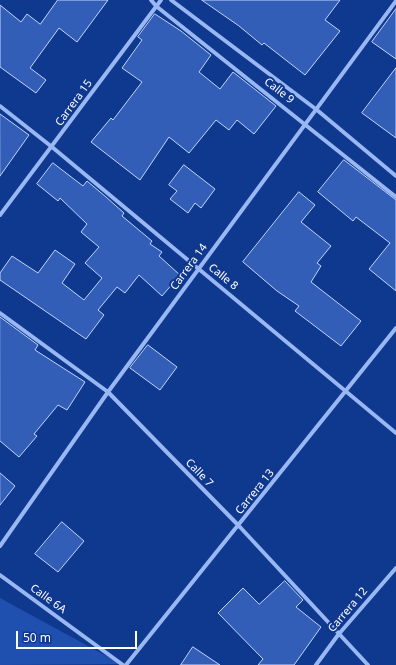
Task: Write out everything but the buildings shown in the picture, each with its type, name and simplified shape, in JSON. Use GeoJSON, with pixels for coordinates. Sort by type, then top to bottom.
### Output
{"type":"FeatureCollection","features":[{"type":"Feature","properties":{"kind":"street","name":"Calle 9"},"geometry":{"type":"LineString","coordinates":[[151,0],[156,6],[396,197]]}},
{"type":"Feature","properties":{"kind":"street","name":"Carrera 15"},"geometry":{"type":"LineString","coordinates":[[0,215],[160,0]]}},
{"type":"Feature","properties":{"kind":"street","name":"Calle 9"},"geometry":{"type":"LineString","coordinates":[[171,0],[317,110],[396,176]]}},
{"type":"Feature","properties":{"kind":"street","name":"Carrera 14"},"geometry":{"type":"LineString","coordinates":[[0,546],[108,392],[396,1]]}},
{"type":"Feature","properties":{"kind":"street","name":"Calle 8"},"geometry":{"type":"LineString","coordinates":[[0,106],[52,147],[396,433]]}},
{"type":"Feature","properties":{"kind":"street","name":"Calle 7"},"geometry":{"type":"LineString","coordinates":[[0,313],[108,392],[239,526],[338,635],[368,665]]}},
{"type":"Feature","properties":{"kind":"street","name":"Carrera 13"},"geometry":{"type":"LineString","coordinates":[[125,665],[239,526],[396,328]]}},
{"type":"Feature","properties":{"kind":"street","name":"Carrera 12"},"geometry":{"type":"LineString","coordinates":[[316,665],[338,635],[396,568]]}},
{"type":"Feature","properties":{"kind":"street","name":"Calle 6A"},"geometry":{"type":"LineString","coordinates":[[0,575],[125,665]]}},
{"type":"Feature","properties":{"kind":"shaded area"},"geometry":{"type":"Polygon","coordinates":[[[0,598],[121,664],[0,665],[0,598]]]}}]}
